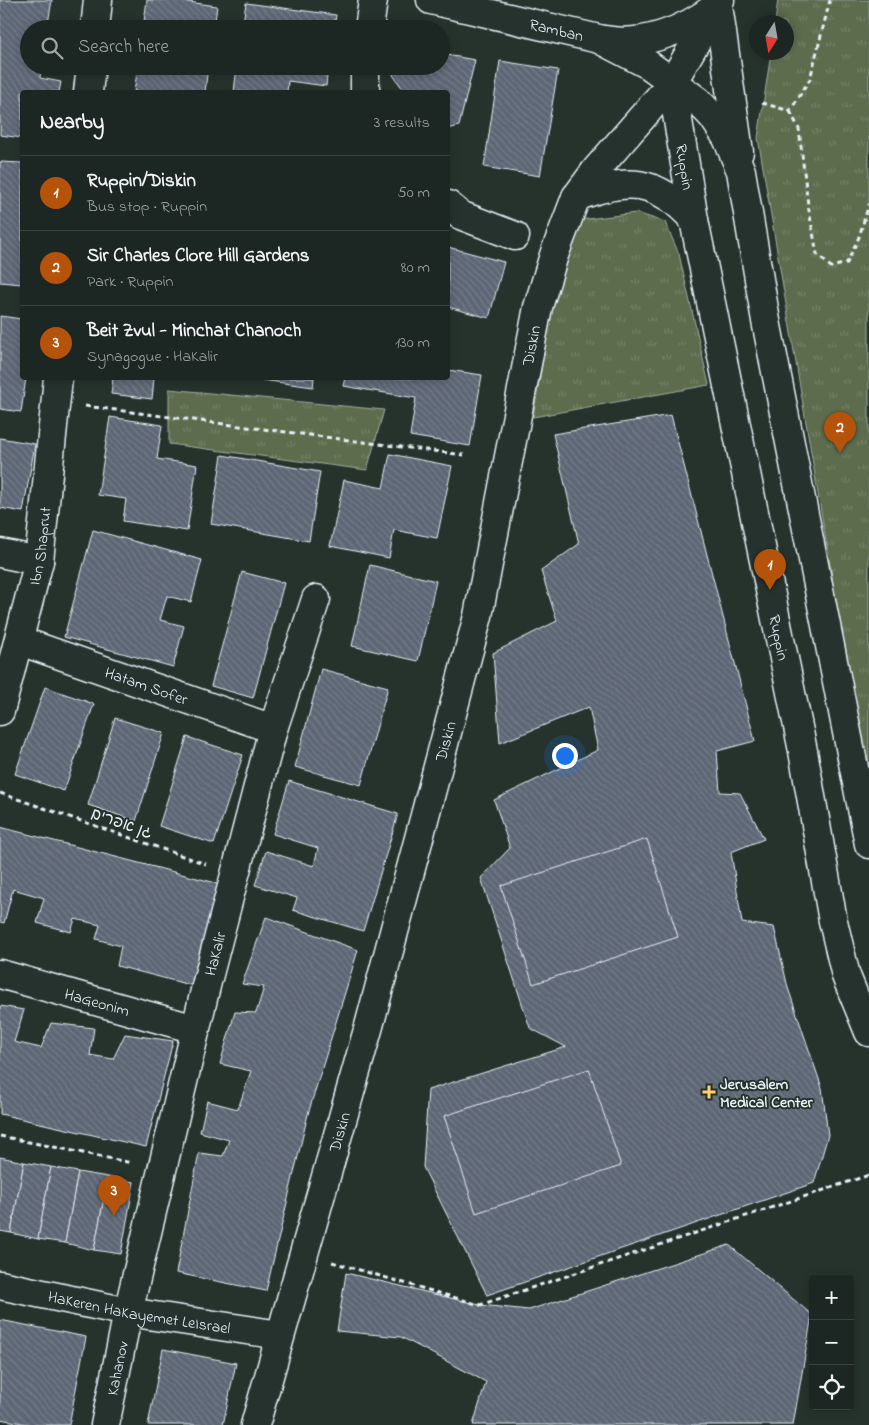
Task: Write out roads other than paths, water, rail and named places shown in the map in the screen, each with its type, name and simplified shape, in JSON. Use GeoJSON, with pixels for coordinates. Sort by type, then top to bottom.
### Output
{"type":"FeatureCollection","features":[{"type":"Feature","properties":{"kind":"street"},"geometry":{"type":"LineString","coordinates":[[96,20],[98,0]]}},
{"type":"Feature","properties":{"kind":"street"},"geometry":{"type":"LineString","coordinates":[[370,20],[373,0]]}},
{"type":"Feature","properties":{"kind":"street","name":"Ramban"},"geometry":{"type":"LineString","coordinates":[[431,0],[599,39],[649,65],[672,83]]}},
{"type":"Feature","properties":{"kind":"street"},"geometry":{"type":"LineString","coordinates":[[599,39],[624,42],[661,35],[697,21],[719,3]]}},
{"type":"Feature","properties":{"kind":"street"},"geometry":{"type":"LineString","coordinates":[[719,3],[742,171],[766,321],[869,844]]}},
{"type":"Feature","properties":{"kind":"street","name":"Diskin"},"geometry":{"type":"LineString","coordinates":[[255,1425],[369,1026],[478,616],[538,307],[554,255],[576,197],[596,170],[672,83],[719,3]]}},
{"type":"Feature","properties":{"kind":"street"},"geometry":{"type":"LineString","coordinates":[[88,90],[90,75]]}},
{"type":"Feature","properties":{"kind":"street"},"geometry":{"type":"LineString","coordinates":[[365,75],[365,90]]}},
{"type":"Feature","properties":{"kind":"street"},"geometry":{"type":"LineString","coordinates":[[672,83],[698,102],[713,116],[727,138],[742,171]]}},
{"type":"Feature","properties":{"kind":"street","name":"Ruppin"},"geometry":{"type":"LineString","coordinates":[[672,83],[694,220],[803,751],[833,920],[846,976],[869,1032]]}},
{"type":"Feature","properties":{"kind":"street"},"geometry":{"type":"LineString","coordinates":[[576,197],[617,184],[640,185],[656,189],[670,197],[694,220]]}},
{"type":"Feature","properties":{"kind":"street"},"geometry":{"type":"LineString","coordinates":[[450,207],[460,215],[515,236]]}},
{"type":"Feature","properties":{"kind":"street","name":"Ibn Shaprut"},"geometry":{"type":"LineString","coordinates":[[0,711],[20,641],[39,561],[57,390]]}},
{"type":"Feature","properties":{"kind":"street"},"geometry":{"type":"LineString","coordinates":[[0,553],[39,561]]}},
{"type":"Feature","properties":{"kind":"street","name":"HaKalir"},"geometry":{"type":"LineString","coordinates":[[128,1312],[194,1029],[273,729],[316,600]]}},
{"type":"Feature","properties":{"kind":"street","name":"Hatam Sofer"},"geometry":{"type":"LineString","coordinates":[[20,641],[273,729]]}},
{"type":"Feature","properties":{"kind":"street","name":"HaGeonim"},"geometry":{"type":"LineString","coordinates":[[0,974],[194,1029]]}},
{"type":"Feature","properties":{"kind":"street","name":"HaKeren HaKayemet LeIsrael"},"geometry":{"type":"LineString","coordinates":[[0,1285],[128,1312],[280,1335]]}},
{"type":"Feature","properties":{"kind":"street","name":"Kahanov"},"geometry":{"type":"LineString","coordinates":[[105,1425],[128,1312]]}},
{"type":"Feature","properties":{"kind":"place","name":"Sir Charles Clore Hill Gardens"},"geometry":{"type":"Point","coordinates":[840,453]}},
{"type":"Feature","properties":{"kind":"place","name":"Ruppin/Diskin"},"geometry":{"type":"Point","coordinates":[770,590]}},
{"type":"Feature","properties":{"kind":"place","name":"Jerusalem Medical Center"},"geometry":{"type":"Point","coordinates":[709,1092]}},
{"type":"Feature","properties":{"kind":"place","name":"Beit Zvul - Minchat Chanoch"},"geometry":{"type":"Point","coordinates":[114,1216]}}]}
